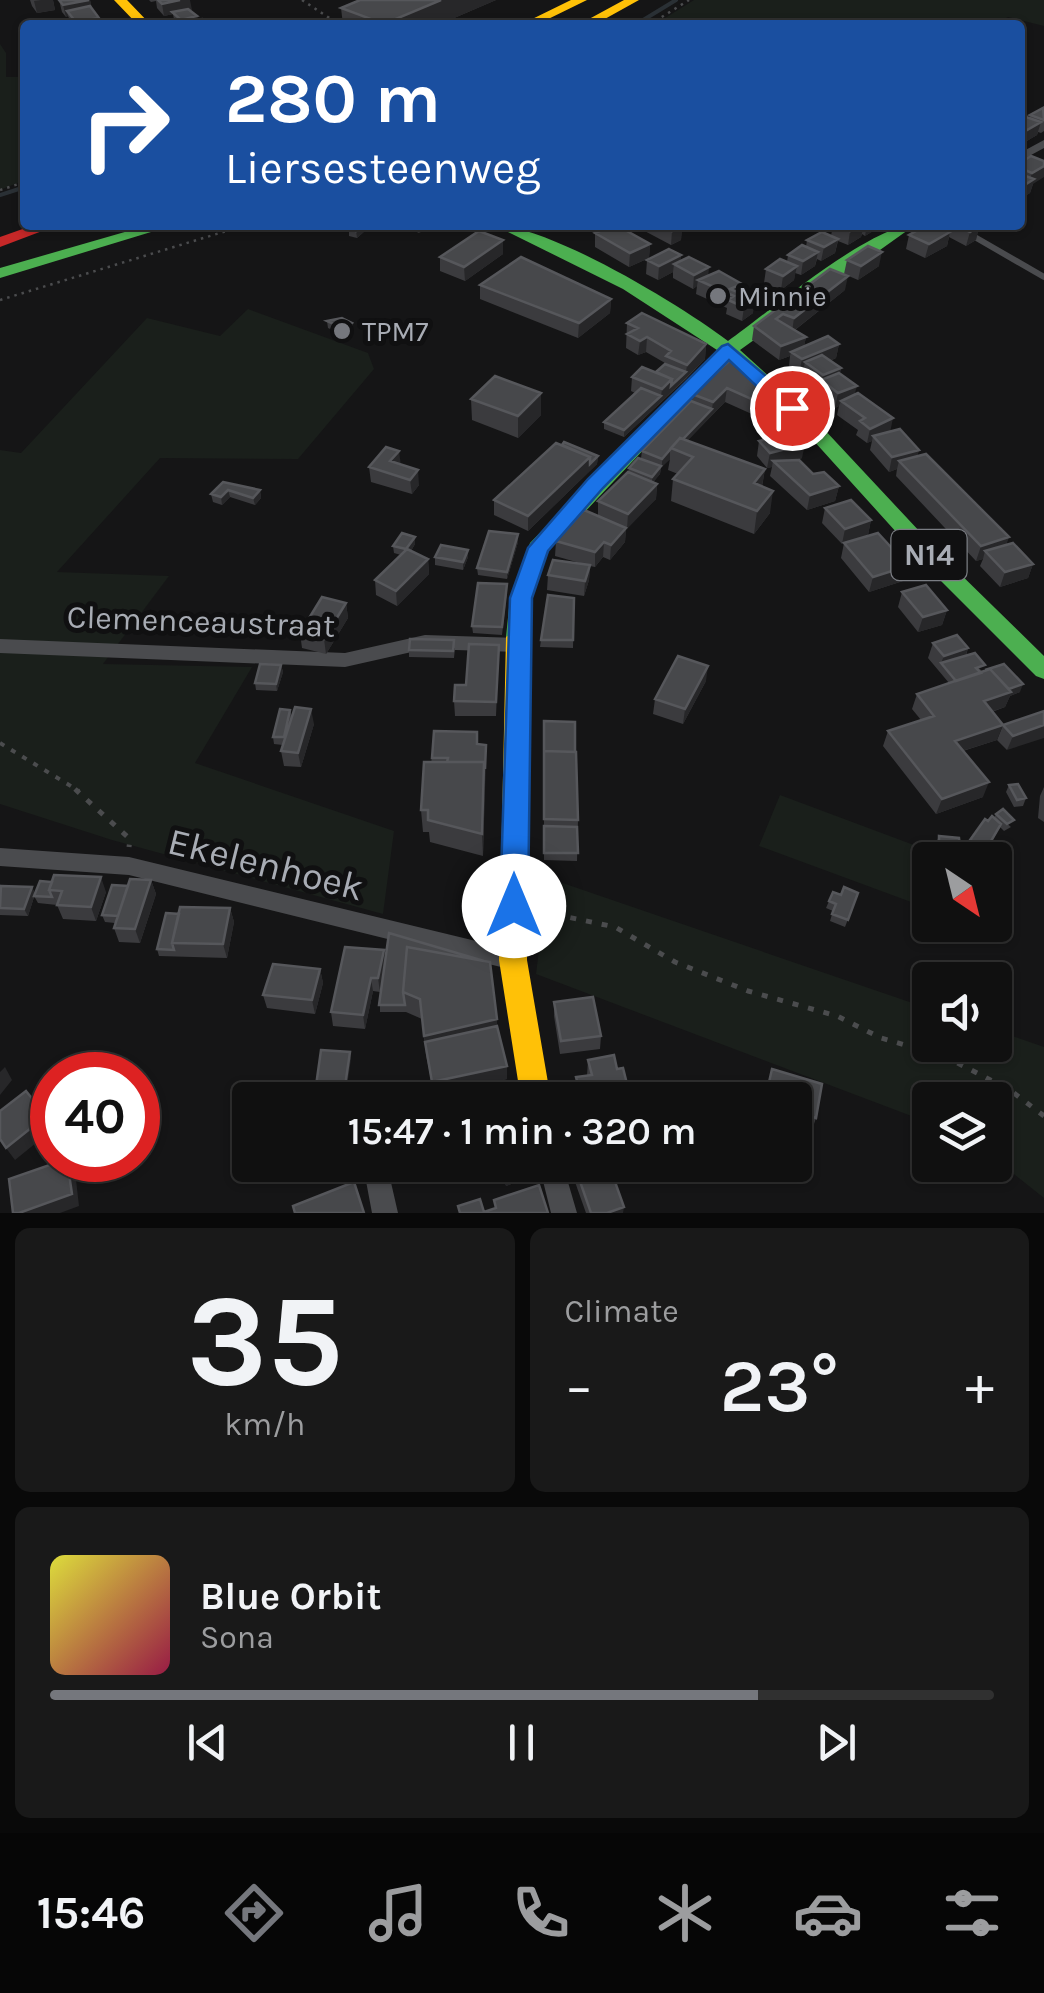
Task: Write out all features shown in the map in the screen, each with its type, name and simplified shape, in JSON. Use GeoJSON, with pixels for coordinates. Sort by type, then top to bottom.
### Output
{"type":"FeatureCollection","features":[{"type":"Feature","properties":{"kind":"main road"},"geometry":{"type":"LineString","coordinates":[[120,0],[140,20]]}},
{"type":"Feature","properties":{"kind":"main road"},"geometry":{"type":"LineString","coordinates":[[537,20],[581,0]]}},
{"type":"Feature","properties":{"kind":"main road"},"geometry":{"type":"LineString","coordinates":[[564,20],[606,0]]}},
{"type":"Feature","properties":{"kind":"main road"},"geometry":{"type":"LineString","coordinates":[[594,20],[633,0]]}},
{"type":"Feature","properties":{"kind":"main road"},"geometry":{"type":"LineString","coordinates":[[622,20],[656,0]]}},
{"type":"Feature","properties":{"kind":"main road"},"geometry":{"type":"LineString","coordinates":[[0,242],[35,230]]}},
{"type":"Feature","properties":{"kind":"main road"},"geometry":{"type":"LineString","coordinates":[[0,258],[78,230]]}},
{"type":"Feature","properties":{"kind":"main road"},"geometry":{"type":"LineString","coordinates":[[0,273],[149,230]]}},
{"type":"Feature","properties":{"kind":"main road","name":"N14"},"geometry":{"type":"LineString","coordinates":[[512,230],[638,292],[728,350],[820,436],[994,623],[1044,670]]}},
{"type":"Feature","properties":{"kind":"main road"},"geometry":{"type":"LineString","coordinates":[[532,1082],[513,960],[518,645],[521,598],[538,548],[728,350],[839,268],[899,230]]}},
{"type":"Feature","properties":{"kind":"street","name":"Clemenceaustraat"},"geometry":{"type":"LineString","coordinates":[[0,646],[345,660],[425,642],[518,645]]}},
{"type":"Feature","properties":{"kind":"street","name":"Ekelenhoek"},"geometry":{"type":"LineString","coordinates":[[0,857],[128,866],[513,960]]}},
{"type":"Feature","properties":{"kind":"street"},"geometry":{"type":"LineString","coordinates":[[379,1182],[385,1213]]}},
{"type":"Feature","properties":{"kind":"street"},"geometry":{"type":"LineString","coordinates":[[556,1182],[564,1213]]}},
{"type":"Feature","properties":{"kind":"lane"},"geometry":{"type":"LineString","coordinates":[[963,230],[1044,276]]}},
{"type":"Feature","properties":{"kind":"path"},"geometry":{"type":"LineString","coordinates":[[302,0],[334,20]]}},
{"type":"Feature","properties":{"kind":"path"},"geometry":{"type":"LineString","coordinates":[[657,20],[689,0]]}},
{"type":"Feature","properties":{"kind":"path"},"geometry":{"type":"LineString","coordinates":[[0,300],[230,230]]}},
{"type":"Feature","properties":{"kind":"path"},"geometry":{"type":"LineString","coordinates":[[0,743],[71,784],[112,816],[130,838],[128,866]]}},
{"type":"Feature","properties":{"kind":"path"},"geometry":{"type":"LineString","coordinates":[[514,906],[615,928],[675,962],[748,991],[837,1016],[881,1038],[946,1056],[1010,1090],[1044,1116]]}},
{"type":"Feature","properties":{"kind":"shaded area"},"geometry":{"type":"Polygon","coordinates":[[[694,0],[1044,0],[1044,26],[1008,17],[662,20],[694,0]]]}},
{"type":"Feature","properties":{"kind":"shaded area"},"geometry":{"type":"Polygon","coordinates":[[[0,44],[6,53],[6,77],[20,77],[20,182],[0,190],[0,44]]]}},
{"type":"Feature","properties":{"kind":"shaded area"},"geometry":{"type":"Polygon","coordinates":[[[248,309],[368,353],[374,369],[298,459],[160,458],[57,572],[169,576],[103,664],[252,667],[195,763],[394,831],[383,914],[112,840],[0,804],[0,450],[21,453],[147,318],[220,336],[248,309]]]}},
{"type":"Feature","properties":{"kind":"shaded area"},"geometry":{"type":"Polygon","coordinates":[[[780,795],[912,844],[912,902],[759,846],[780,795]]]}},
{"type":"Feature","properties":{"kind":"shaded area"},"geometry":{"type":"Polygon","coordinates":[[[548,878],[912,1003],[912,1062],[1012,1062],[1012,1036],[1044,1047],[1044,1198],[1012,1173],[1012,1082],[912,1082],[912,1116],[536,974],[548,878]]]}},
{"type":"Feature","properties":{"kind":"building"},"geometry":{"type":"Polygon","coordinates":[[[59,0],[89,0],[63,5],[59,0]]]}},
{"type":"Feature","properties":{"kind":"building"},"geometry":{"type":"Polygon","coordinates":[[[360,0],[441,0],[394,20],[373,20],[341,8],[360,0]]]}},
{"type":"Feature","properties":{"kind":"building"},"geometry":{"type":"Polygon","coordinates":[[[90,6],[99,18],[74,20],[67,11],[90,6]]]}},
{"type":"Feature","properties":{"kind":"building"},"geometry":{"type":"Polygon","coordinates":[[[188,9],[197,16],[181,20],[172,12],[188,9]]]}},
{"type":"Feature","properties":{"kind":"building"},"geometry":{"type":"Polygon","coordinates":[[[1043,108],[1044,120],[1030,115],[1043,108]]]}},
{"type":"Feature","properties":{"kind":"building"},"geometry":{"type":"Polygon","coordinates":[[[1026,117],[1041,122],[1025,131],[1026,117]]]}},
{"type":"Feature","properties":{"kind":"building"},"geometry":{"type":"Polygon","coordinates":[[[1031,156],[1044,161],[1044,166],[1032,173],[1025,170],[1025,160],[1031,156]]]}},
{"type":"Feature","properties":{"kind":"building"},"geometry":{"type":"Polygon","coordinates":[[[625,230],[650,244],[630,253],[595,233],[625,230]]]}},
{"type":"Feature","properties":{"kind":"building"},"geometry":{"type":"Polygon","coordinates":[[[918,230],[950,232],[929,244],[909,235],[918,230]]]}},
{"type":"Feature","properties":{"kind":"building"},"geometry":{"type":"Polygon","coordinates":[[[479,231],[503,240],[464,267],[440,257],[479,231]]]}},
{"type":"Feature","properties":{"kind":"building"},"geometry":{"type":"Polygon","coordinates":[[[822,232],[838,239],[824,247],[807,240],[822,232]]]}},
{"type":"Feature","properties":{"kind":"building"},"geometry":{"type":"Polygon","coordinates":[[[802,245],[818,252],[803,261],[788,255],[802,245]]]}},
{"type":"Feature","properties":{"kind":"building"},"geometry":{"type":"Polygon","coordinates":[[[868,246],[882,252],[861,266],[847,260],[868,246]]]}},
{"type":"Feature","properties":{"kind":"building"},"geometry":{"type":"Polygon","coordinates":[[[669,249],[681,255],[659,266],[647,260],[669,249]]]}},
{"type":"Feature","properties":{"kind":"building"},"geometry":{"type":"Polygon","coordinates":[[[521,257],[611,299],[579,323],[480,285],[521,257]]]}},
{"type":"Feature","properties":{"kind":"building"},"geometry":{"type":"Polygon","coordinates":[[[689,257],[709,267],[694,275],[674,264],[689,257]]]}},
{"type":"Feature","properties":{"kind":"building"},"geometry":{"type":"Polygon","coordinates":[[[780,259],[797,266],[783,276],[766,269],[780,259]]]}},
{"type":"Feature","properties":{"kind":"building"},"geometry":{"type":"Polygon","coordinates":[[[830,269],[848,276],[794,318],[783,314],[776,319],[806,337],[781,346],[754,326],[830,269]]]}},
{"type":"Feature","properties":{"kind":"building"},"geometry":{"type":"Polygon","coordinates":[[[719,271],[742,284],[730,289],[755,299],[744,307],[728,300],[734,296],[698,280],[719,271]]]}},
{"type":"Feature","properties":{"kind":"building"},"geometry":{"type":"Polygon","coordinates":[[[642,313],[706,344],[687,365],[666,356],[671,351],[647,337],[640,341],[627,334],[638,328],[627,323],[642,313]]]}},
{"type":"Feature","properties":{"kind":"building"},"geometry":{"type":"Polygon","coordinates":[[[342,318],[352,323],[345,329],[327,321],[342,318]]]}},
{"type":"Feature","properties":{"kind":"building"},"geometry":{"type":"Polygon","coordinates":[[[828,336],[839,344],[802,359],[791,352],[828,336]]]}},
{"type":"Feature","properties":{"kind":"building"},"geometry":{"type":"Polygon","coordinates":[[[736,355],[778,396],[767,406],[727,388],[713,402],[692,394],[736,355]]]}},
{"type":"Feature","properties":{"kind":"building"},"geometry":{"type":"Polygon","coordinates":[[[822,355],[841,368],[823,375],[805,362],[822,355]]]}},
{"type":"Feature","properties":{"kind":"building"},"geometry":{"type":"Polygon","coordinates":[[[665,364],[686,372],[671,386],[672,379],[656,372],[665,364]]]}},
{"type":"Feature","properties":{"kind":"building"},"geometry":{"type":"Polygon","coordinates":[[[642,367],[672,379],[662,389],[632,377],[642,367]]]}},
{"type":"Feature","properties":{"kind":"building"},"geometry":{"type":"Polygon","coordinates":[[[839,373],[857,386],[838,393],[821,380],[839,373]]]}},
{"type":"Feature","properties":{"kind":"building"},"geometry":{"type":"Polygon","coordinates":[[[495,376],[541,393],[518,416],[471,399],[495,376]]]}},
{"type":"Feature","properties":{"kind":"building"},"geometry":{"type":"Polygon","coordinates":[[[641,388],[661,396],[624,430],[604,422],[641,388]]]}},
{"type":"Feature","properties":{"kind":"building"},"geometry":{"type":"Polygon","coordinates":[[[858,393],[893,418],[870,429],[860,421],[865,418],[841,401],[858,393]]]}},
{"type":"Feature","properties":{"kind":"building"},"geometry":{"type":"Polygon","coordinates":[[[691,401],[712,409],[662,459],[642,451],[691,401]]]}},
{"type":"Feature","properties":{"kind":"building"},"geometry":{"type":"Polygon","coordinates":[[[900,429],[919,450],[892,457],[873,436],[900,429]]]}},
{"type":"Feature","properties":{"kind":"building"},"geometry":{"type":"Polygon","coordinates":[[[794,432],[805,444],[770,453],[759,441],[794,432]]]}},
{"type":"Feature","properties":{"kind":"building"},"geometry":{"type":"Polygon","coordinates":[[[680,438],[765,469],[754,483],[773,491],[757,511],[673,479],[693,457],[671,448],[680,438]]]}},
{"type":"Feature","properties":{"kind":"building"},"geometry":{"type":"Polygon","coordinates":[[[564,442],[598,456],[590,464],[590,457],[562,445],[564,442]]]}},
{"type":"Feature","properties":{"kind":"building"},"geometry":{"type":"Polygon","coordinates":[[[556,443],[590,457],[528,516],[494,500],[556,443]]]}},
{"type":"Feature","properties":{"kind":"building"},"geometry":{"type":"Polygon","coordinates":[[[386,447],[399,451],[390,461],[418,470],[410,480],[369,467],[386,447]]]}},
{"type":"Feature","properties":{"kind":"building"},"geometry":{"type":"Polygon","coordinates":[[[926,454],[1009,537],[981,546],[899,461],[926,454]]]}},
{"type":"Feature","properties":{"kind":"building"},"geometry":{"type":"Polygon","coordinates":[[[638,458],[661,466],[652,477],[629,468],[638,458]]]}},
{"type":"Feature","properties":{"kind":"building"},"geometry":{"type":"Polygon","coordinates":[[[799,460],[813,474],[824,472],[839,486],[810,495],[773,461],[799,460]]]}},
{"type":"Feature","properties":{"kind":"building"},"geometry":{"type":"Polygon","coordinates":[[[628,472],[657,484],[628,514],[598,501],[628,472]]]}},
{"type":"Feature","properties":{"kind":"building"},"geometry":{"type":"Polygon","coordinates":[[[223,482],[260,490],[253,498],[228,490],[221,497],[211,494],[223,482]]]}},
{"type":"Feature","properties":{"kind":"building"},"geometry":{"type":"Polygon","coordinates":[[[851,500],[871,520],[845,529],[825,508],[851,500]]]}},
{"type":"Feature","properties":{"kind":"building"},"geometry":{"type":"Polygon","coordinates":[[[584,510],[626,528],[611,545],[604,542],[595,552],[556,541],[584,510]]]}},
{"type":"Feature","properties":{"kind":"building"},"geometry":{"type":"Polygon","coordinates":[[[489,531],[518,534],[507,572],[477,568],[489,531]]]}},
{"type":"Feature","properties":{"kind":"building"},"geometry":{"type":"Polygon","coordinates":[[[402,533],[415,537],[406,549],[393,546],[402,533]]]}},
{"type":"Feature","properties":{"kind":"building"},"geometry":{"type":"Polygon","coordinates":[[[878,533],[908,566],[873,577],[844,543],[878,533]]]}},
{"type":"Feature","properties":{"kind":"building"},"geometry":{"type":"Polygon","coordinates":[[[1013,543],[1033,564],[1005,572],[985,551],[1013,543]]]}},
{"type":"Feature","properties":{"kind":"building"},"geometry":{"type":"Polygon","coordinates":[[[441,545],[468,550],[463,562],[435,557],[441,545]]]}},
{"type":"Feature","properties":{"kind":"building"},"geometry":{"type":"Polygon","coordinates":[[[407,549],[428,559],[396,591],[375,580],[407,549]]]}},
{"type":"Feature","properties":{"kind":"building"},"geometry":{"type":"Polygon","coordinates":[[[553,560],[590,565],[585,581],[548,575],[553,560]]]}},
{"type":"Feature","properties":{"kind":"building"},"geometry":{"type":"Polygon","coordinates":[[[478,583],[507,584],[502,627],[472,626],[478,583]]]}},
{"type":"Feature","properties":{"kind":"building"},"geometry":{"type":"Polygon","coordinates":[[[926,585],[947,610],[923,617],[902,592],[926,585]]]}},
{"type":"Feature","properties":{"kind":"building"},"geometry":{"type":"Polygon","coordinates":[[[548,595],[574,598],[573,640],[541,640],[548,595]]]}},
{"type":"Feature","properties":{"kind":"building"},"geometry":{"type":"Polygon","coordinates":[[[322,597],[346,603],[324,639],[300,633],[322,597]]]}},
{"type":"Feature","properties":{"kind":"building"},"geometry":{"type":"Polygon","coordinates":[[[957,635],[968,648],[944,656],[933,643],[957,635]]]}},
{"type":"Feature","properties":{"kind":"building"},"geometry":{"type":"Polygon","coordinates":[[[410,639],[454,640],[453,651],[409,650],[410,639]]]}},
{"type":"Feature","properties":{"kind":"building"},"geometry":{"type":"Polygon","coordinates":[[[469,644],[499,645],[496,702],[454,701],[455,685],[466,685],[469,644]]]}},
{"type":"Feature","properties":{"kind":"building"},"geometry":{"type":"Polygon","coordinates":[[[975,653],[985,665],[976,668],[981,673],[956,681],[941,663],[975,653]]]}},
{"type":"Feature","properties":{"kind":"building"},"geometry":{"type":"Polygon","coordinates":[[[678,656],[708,666],[685,709],[655,699],[678,656]]]}},
{"type":"Feature","properties":{"kind":"building"},"geometry":{"type":"Polygon","coordinates":[[[260,664],[281,665],[276,684],[255,683],[260,664]]]}},
{"type":"Feature","properties":{"kind":"building"},"geometry":{"type":"Polygon","coordinates":[[[1004,664],[1023,684],[1009,689],[990,669],[985,670],[1004,664]]]}},
{"type":"Feature","properties":{"kind":"building"},"geometry":{"type":"Polygon","coordinates":[[[990,669],[1011,692],[984,701],[1003,725],[955,741],[989,782],[942,799],[888,731],[934,716],[917,694],[990,669]]]}},
{"type":"Feature","properties":{"kind":"building"},"geometry":{"type":"Polygon","coordinates":[[[295,707],[311,709],[298,753],[281,751],[295,707]]]}},
{"type":"Feature","properties":{"kind":"building"},"geometry":{"type":"Polygon","coordinates":[[[280,709],[290,710],[284,737],[273,737],[280,709]]]}},
{"type":"Feature","properties":{"kind":"building"},"geometry":{"type":"Polygon","coordinates":[[[1044,711],[1044,725],[1013,736],[1003,725],[1044,711]]]}},
{"type":"Feature","properties":{"kind":"building"},"geometry":{"type":"Polygon","coordinates":[[[544,721],[575,722],[575,752],[544,751],[544,721]]]}},
{"type":"Feature","properties":{"kind":"building"},"geometry":{"type":"Polygon","coordinates":[[[434,731],[477,732],[477,744],[486,745],[485,769],[484,762],[432,758],[434,731]]]}},
{"type":"Feature","properties":{"kind":"building"},"geometry":{"type":"Polygon","coordinates":[[[544,751],[576,752],[578,820],[544,819],[544,751]]]}},
{"type":"Feature","properties":{"kind":"building"},"geometry":{"type":"Polygon","coordinates":[[[424,762],[484,762],[482,834],[428,820],[428,810],[421,810],[424,762]]]}},
{"type":"Feature","properties":{"kind":"building"},"geometry":{"type":"Polygon","coordinates":[[[1018,784],[1026,798],[1017,800],[1009,785],[1018,784]]]}},
{"type":"Feature","properties":{"kind":"building"},"geometry":{"type":"Polygon","coordinates":[[[1003,809],[1014,820],[1007,824],[996,814],[1003,809]]]}},
{"type":"Feature","properties":{"kind":"building"},"geometry":{"type":"Polygon","coordinates":[[[992,816],[1001,824],[990,842],[970,840],[985,819],[988,821],[992,816]]]}},
{"type":"Feature","properties":{"kind":"building"},"geometry":{"type":"Polygon","coordinates":[[[544,826],[577,827],[578,853],[544,853],[544,826]]]}},
{"type":"Feature","properties":{"kind":"building"},"geometry":{"type":"Polygon","coordinates":[[[939,836],[959,838],[959,842],[939,842],[939,836]]]}},
{"type":"Feature","properties":{"kind":"building"},"geometry":{"type":"Polygon","coordinates":[[[54,875],[101,877],[91,907],[57,905],[62,891],[49,890],[54,875]]]}},
{"type":"Feature","properties":{"kind":"building"},"geometry":{"type":"Polygon","coordinates":[[[130,879],[151,880],[135,929],[114,928],[130,879]]]}},
{"type":"Feature","properties":{"kind":"building"},"geometry":{"type":"Polygon","coordinates":[[[40,881],[52,882],[52,897],[34,896],[40,881]]]}},
{"type":"Feature","properties":{"kind":"building"},"geometry":{"type":"Polygon","coordinates":[[[112,885],[128,886],[118,916],[102,915],[112,885]]]}},
{"type":"Feature","properties":{"kind":"building"},"geometry":{"type":"Polygon","coordinates":[[[1,886],[32,887],[24,909],[0,908],[1,886]]]}},
{"type":"Feature","properties":{"kind":"building"},"geometry":{"type":"Polygon","coordinates":[[[844,887],[858,893],[848,920],[832,914],[836,904],[829,901],[833,892],[841,895],[844,887]]]}},
{"type":"Feature","properties":{"kind":"building"},"geometry":{"type":"Polygon","coordinates":[[[180,907],[230,908],[223,944],[172,943],[180,907]]]}},
{"type":"Feature","properties":{"kind":"building"},"geometry":{"type":"Polygon","coordinates":[[[166,913],[179,914],[174,950],[157,949],[166,913]]]}},
{"type":"Feature","properties":{"kind":"building"},"geometry":{"type":"Polygon","coordinates":[[[389,933],[484,961],[407,947],[405,1005],[379,1005],[389,933]]]}},
{"type":"Feature","properties":{"kind":"building"},"geometry":{"type":"Polygon","coordinates":[[[345,947],[384,950],[378,978],[371,978],[363,1015],[331,1012],[345,947]]]}},
{"type":"Feature","properties":{"kind":"building"},"geometry":{"type":"Polygon","coordinates":[[[407,947],[490,962],[497,1019],[424,1036],[420,999],[403,992],[407,947]]]}},
{"type":"Feature","properties":{"kind":"building"},"geometry":{"type":"Polygon","coordinates":[[[273,964],[320,969],[312,1000],[263,995],[273,964]]]}},
{"type":"Feature","properties":{"kind":"building"},"geometry":{"type":"Polygon","coordinates":[[[593,997],[601,1036],[561,1041],[554,1002],[593,997]]]}},
{"type":"Feature","properties":{"kind":"building"},"geometry":{"type":"Polygon","coordinates":[[[497,1026],[507,1066],[432,1082],[425,1042],[497,1026]]]}},
{"type":"Feature","properties":{"kind":"building"},"geometry":{"type":"Polygon","coordinates":[[[321,1050],[350,1052],[346,1082],[317,1082],[321,1050]]]}},
{"type":"Feature","properties":{"kind":"building"},"geometry":{"type":"Polygon","coordinates":[[[614,1055],[617,1069],[623,1068],[626,1082],[577,1082],[576,1077],[592,1075],[588,1060],[614,1055]]]}},
{"type":"Feature","properties":{"kind":"building"},"geometry":{"type":"Polygon","coordinates":[[[772,1069],[822,1084],[816,1118],[812,1117],[812,1082],[769,1082],[772,1069]]]}},
{"type":"Feature","properties":{"kind":"building"},"geometry":{"type":"Polygon","coordinates":[[[26,1091],[30,1096],[30,1129],[6,1148],[0,1139],[0,1111],[26,1091]]]}},
{"type":"Feature","properties":{"kind":"building"},"geometry":{"type":"Polygon","coordinates":[[[30,1172],[30,1182],[70,1182],[72,1194],[13,1213],[9,1179],[30,1172]]]}},
{"type":"Feature","properties":{"kind":"building"},"geometry":{"type":"Polygon","coordinates":[[[354,1182],[364,1213],[295,1213],[293,1206],[354,1182]]]}},
{"type":"Feature","properties":{"kind":"building"},"geometry":{"type":"Polygon","coordinates":[[[580,1182],[615,1182],[624,1207],[591,1213],[580,1182]]]}},
{"type":"Feature","properties":{"kind":"building"},"geometry":{"type":"Polygon","coordinates":[[[539,1185],[548,1213],[460,1213],[458,1206],[480,1199],[484,1212],[496,1208],[494,1200],[539,1185]]]}},
{"type":"Feature","properties":{"kind":"waterway"},"geometry":{"type":"LineString","coordinates":[[643,20],[676,0]]}},
{"type":"Feature","properties":{"kind":"waterway"},"geometry":{"type":"LineString","coordinates":[[0,195],[20,189]]}},
{"type":"Feature","properties":{"kind":"traffic: fast"},"geometry":{"type":"LineString","coordinates":[[0,273],[149,230]]}},
{"type":"Feature","properties":{"kind":"traffic: fast"},"geometry":{"type":"LineString","coordinates":[[513,230],[660,303],[746,364],[800,415],[943,569],[1044,670]]}},
{"type":"Feature","properties":{"kind":"traffic: fast"},"geometry":{"type":"LineString","coordinates":[[518,637],[521,598],[538,548],[596,484],[728,350],[839,268],[899,230]]}},
{"type":"Feature","properties":{"kind":"traffic: slow"},"geometry":{"type":"LineString","coordinates":[[120,0],[140,20]]}},
{"type":"Feature","properties":{"kind":"traffic: slow"},"geometry":{"type":"LineString","coordinates":[[537,20],[581,0]]}},
{"type":"Feature","properties":{"kind":"traffic: slow"},"geometry":{"type":"LineString","coordinates":[[594,20],[633,0]]}},
{"type":"Feature","properties":{"kind":"traffic: slow"},"geometry":{"type":"LineString","coordinates":[[518,637],[513,960],[533,1082]]}},
{"type":"Feature","properties":{"kind":"traffic: jam"},"geometry":{"type":"LineString","coordinates":[[0,242],[35,230]]}},
{"type":"Feature","properties":{"kind":"place","name":"Minnie"},"geometry":{"type":"Point","coordinates":[718,296]}},
{"type":"Feature","properties":{"kind":"place","name":"TPM7"},"geometry":{"type":"Point","coordinates":[342,331]}},
{"type":"Feature","properties":{"kind":"route"},"geometry":{"type":"LineString","coordinates":[[514,906],[521,598],[538,548],[728,350],[792,408]]}}]}
